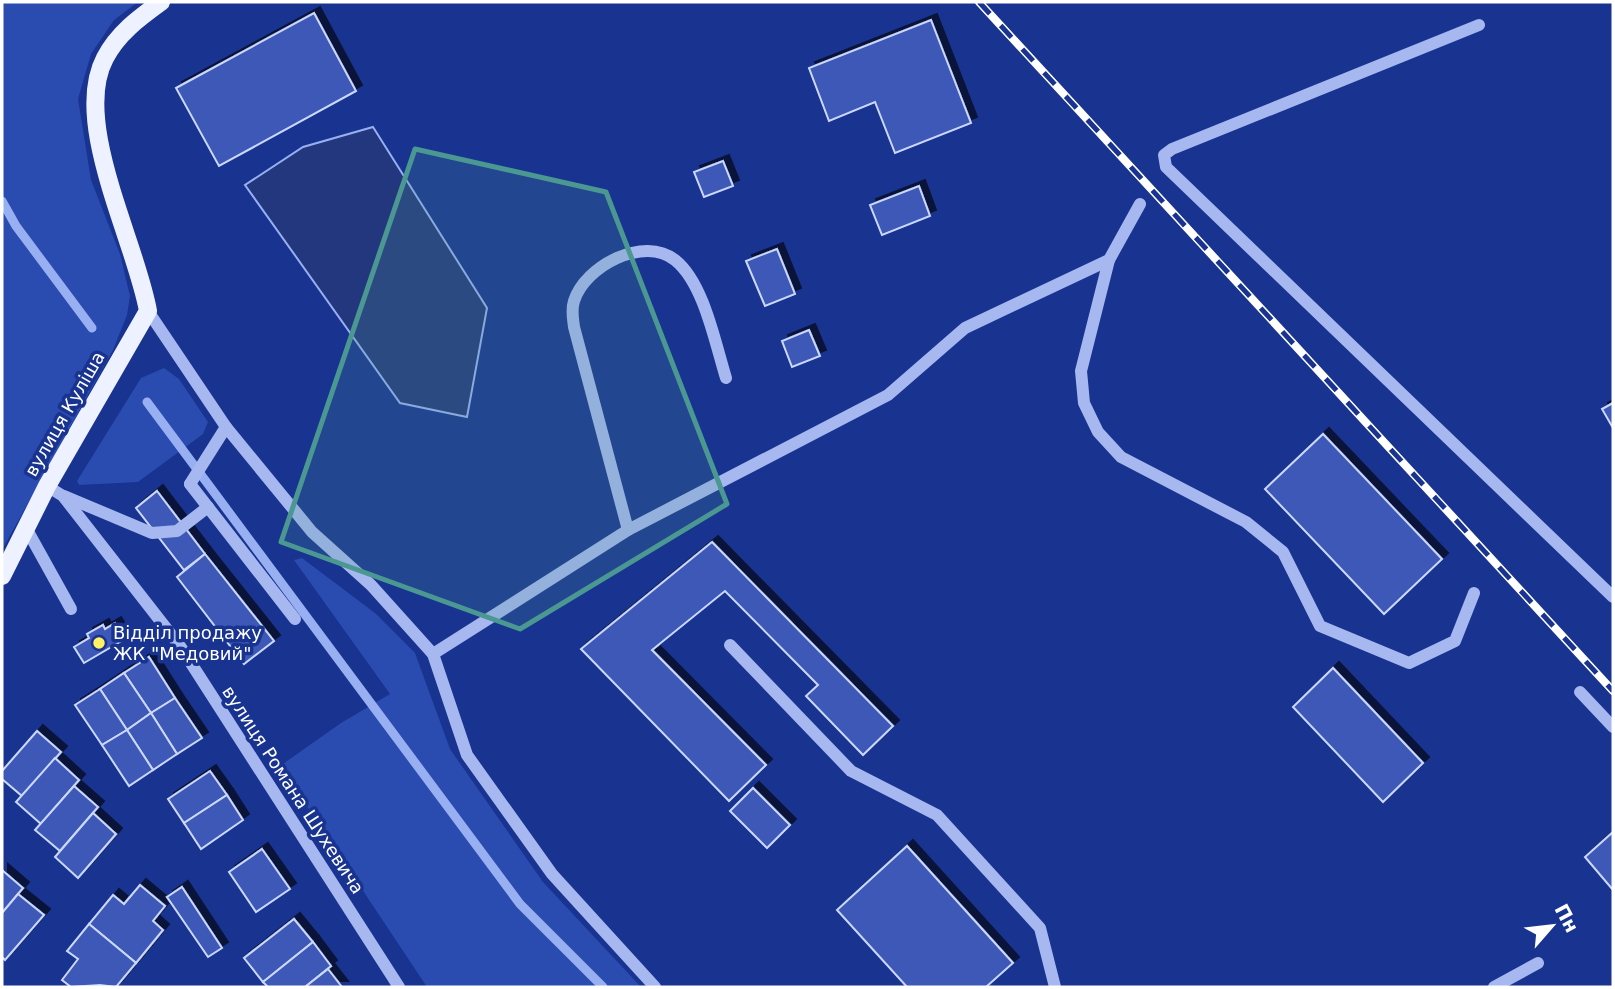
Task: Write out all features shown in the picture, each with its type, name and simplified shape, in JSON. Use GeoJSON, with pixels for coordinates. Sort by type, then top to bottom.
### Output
{"type":"FeatureCollection","features":[{"type":"Feature","properties":{"kind":"main road"},"geometry":{"type":"LineString","coordinates":[[148,311],[131,247],[100,151],[94,99],[104,59],[130,24],[161,2]]}},
{"type":"Feature","properties":{"kind":"main road","name":"вулиця Куліша"},"geometry":{"type":"LineString","coordinates":[[2,576],[47,486],[148,311]]}},
{"type":"Feature","properties":{"kind":"street"},"geometry":{"type":"LineString","coordinates":[[1479,25],[1171,149],[1164,155],[1166,167],[1613,597]]}},
{"type":"Feature","properties":{"kind":"street"},"geometry":{"type":"LineString","coordinates":[[1140,204],[1109,260],[1081,371],[1084,403],[1098,432],[1121,457],[1246,522],[1283,552],[1320,626],[1409,663],[1455,641],[1474,593]]}},
{"type":"Feature","properties":{"kind":"street"},"geometry":{"type":"LineString","coordinates":[[628,530],[574,327],[572,313],[578,292],[601,269],[621,257],[643,250],[661,252],[676,261],[698,293],[726,377]]}},
{"type":"Feature","properties":{"kind":"street"},"geometry":{"type":"LineString","coordinates":[[433,654],[628,530],[888,395],[965,328],[1109,260]]}},
{"type":"Feature","properties":{"kind":"street"},"geometry":{"type":"LineString","coordinates":[[148,311],[226,427],[312,532],[371,585],[433,654],[467,755],[552,874],[655,987]]}},
{"type":"Feature","properties":{"kind":"street"},"geometry":{"type":"LineString","coordinates":[[226,427],[190,484],[295,619]]}},
{"type":"Feature","properties":{"kind":"street","name":"вулиця Романа Шухевича"},"geometry":{"type":"LineString","coordinates":[[47,486],[63,496],[180,646],[399,987]]}},
{"type":"Feature","properties":{"kind":"street"},"geometry":{"type":"LineString","coordinates":[[63,496],[152,533],[177,531],[208,507]]}},
{"type":"Feature","properties":{"kind":"street"},"geometry":{"type":"LineString","coordinates":[[26,528],[71,609]]}},
{"type":"Feature","properties":{"kind":"street"},"geometry":{"type":"LineString","coordinates":[[730,645],[851,771],[937,815],[1040,928],[1055,987]]}},
{"type":"Feature","properties":{"kind":"street"},"geometry":{"type":"LineString","coordinates":[[1580,692],[1613,727]]}},
{"type":"Feature","properties":{"kind":"street"},"geometry":{"type":"LineString","coordinates":[[1493,987],[1538,962]]}},
{"type":"Feature","properties":{"kind":"highlighted area"},"geometry":{"type":"Polygon","coordinates":[[[415,149],[606,192],[727,504],[520,629],[281,542],[415,149]]]}},
{"type":"Feature","properties":{"kind":"shaded area"},"geometry":{"type":"Polygon","coordinates":[[[2,2],[138,2],[114,20],[91,54],[78,99],[91,180],[120,254],[130,296],[127,315],[113,350],[2,550],[2,2]]]}},
{"type":"Feature","properties":{"kind":"shaded area"},"geometry":{"type":"Polygon","coordinates":[[[373,127],[487,308],[467,417],[400,403],[245,185],[303,147],[373,127]]]}},
{"type":"Feature","properties":{"kind":"shaded area"},"geometry":{"type":"Polygon","coordinates":[[[164,368],[179,379],[208,422],[203,434],[138,482],[79,485],[77,481],[141,378],[164,368]]]}},
{"type":"Feature","properties":{"kind":"shaded area"},"geometry":{"type":"Polygon","coordinates":[[[302,558],[375,613],[415,653],[450,749],[543,882],[641,987],[427,987],[280,766],[341,723],[390,694],[294,560],[302,558]]]}},
{"type":"Feature","properties":{"kind":"building"},"geometry":{"type":"Polygon","coordinates":[[[314,13],[356,91],[219,166],[176,88],[314,13]]]}},
{"type":"Feature","properties":{"kind":"building"},"geometry":{"type":"Polygon","coordinates":[[[931,20],[971,123],[895,153],[875,102],[829,121],[809,68],[931,20]]]}},
{"type":"Feature","properties":{"kind":"building"},"geometry":{"type":"Polygon","coordinates":[[[723,161],[733,186],[704,197],[694,172],[723,161]]]}},
{"type":"Feature","properties":{"kind":"building"},"geometry":{"type":"Polygon","coordinates":[[[919,186],[930,216],[882,235],[870,205],[919,186]]]}},
{"type":"Feature","properties":{"kind":"building"},"geometry":{"type":"Polygon","coordinates":[[[777,249],[795,294],[765,306],[746,261],[777,249]]]}},
{"type":"Feature","properties":{"kind":"building"},"geometry":{"type":"Polygon","coordinates":[[[809,330],[820,356],[792,367],[782,341],[809,330]]]}},
{"type":"Feature","properties":{"kind":"building"},"geometry":{"type":"Polygon","coordinates":[[[1613,403],[1613,428],[1602,409],[1613,403]]]}},
{"type":"Feature","properties":{"kind":"building"},"geometry":{"type":"Polygon","coordinates":[[[1323,434],[1442,559],[1384,614],[1265,489],[1323,434]]]}},
{"type":"Feature","properties":{"kind":"building"},"geometry":{"type":"Polygon","coordinates":[[[157,491],[205,554],[184,570],[136,508],[157,491]]]}},
{"type":"Feature","properties":{"kind":"building"},"geometry":{"type":"Polygon","coordinates":[[[712,542],[893,726],[863,755],[806,696],[818,685],[725,591],[652,650],[766,765],[729,801],[581,649],[712,542]]]}},
{"type":"Feature","properties":{"kind":"building"},"geometry":{"type":"Polygon","coordinates":[[[205,554],[274,641],[244,664],[177,577],[205,554]]]}},
{"type":"Feature","properties":{"kind":"building","name":"Відділ продажу ЖК \"Медовий\""},"geometry":{"type":"Polygon","coordinates":[[[115,623],[125,639],[84,663],[74,647],[89,638],[87,634],[103,625],[105,629],[115,623]]]}},
{"type":"Feature","properties":{"kind":"building"},"geometry":{"type":"Polygon","coordinates":[[[149,657],[175,698],[151,713],[124,673],[149,657]]]}},
{"type":"Feature","properties":{"kind":"building"},"geometry":{"type":"Polygon","coordinates":[[[1333,668],[1423,763],[1383,802],[1293,707],[1333,668]]]}},
{"type":"Feature","properties":{"kind":"building"},"geometry":{"type":"Polygon","coordinates":[[[124,673],[151,713],[127,730],[100,689],[124,673]]]}},
{"type":"Feature","properties":{"kind":"building"},"geometry":{"type":"Polygon","coordinates":[[[100,689],[127,730],[102,745],[75,705],[100,689]]]}},
{"type":"Feature","properties":{"kind":"building"},"geometry":{"type":"Polygon","coordinates":[[[175,698],[202,738],[177,754],[151,713],[175,698]]]}},
{"type":"Feature","properties":{"kind":"building"},"geometry":{"type":"Polygon","coordinates":[[[151,713],[177,754],[153,770],[127,730],[151,713]]]}},
{"type":"Feature","properties":{"kind":"building"},"geometry":{"type":"Polygon","coordinates":[[[127,730],[153,770],[129,786],[102,745],[127,730]]]}},
{"type":"Feature","properties":{"kind":"building"},"geometry":{"type":"Polygon","coordinates":[[[37,731],[61,752],[22,796],[2,779],[2,771],[37,731]]]}},
{"type":"Feature","properties":{"kind":"building"},"geometry":{"type":"Polygon","coordinates":[[[55,758],[79,780],[41,824],[16,802],[55,758]]]}},
{"type":"Feature","properties":{"kind":"building"},"geometry":{"type":"Polygon","coordinates":[[[210,771],[227,795],[184,823],[168,799],[210,771]]]}},
{"type":"Feature","properties":{"kind":"building"},"geometry":{"type":"Polygon","coordinates":[[[74,786],[98,807],[60,851],[35,830],[74,786]]]}},
{"type":"Feature","properties":{"kind":"building"},"geometry":{"type":"Polygon","coordinates":[[[753,788],[790,825],[767,848],[730,811],[753,788]]]}},
{"type":"Feature","properties":{"kind":"building"},"geometry":{"type":"Polygon","coordinates":[[[227,795],[243,820],[201,849],[184,823],[227,795]]]}},
{"type":"Feature","properties":{"kind":"building"},"geometry":{"type":"Polygon","coordinates":[[[93,813],[116,834],[78,878],[55,857],[93,813]]]}},
{"type":"Feature","properties":{"kind":"building"},"geometry":{"type":"Polygon","coordinates":[[[1613,832],[1613,890],[1585,857],[1613,832]]]}},
{"type":"Feature","properties":{"kind":"building"},"geometry":{"type":"Polygon","coordinates":[[[907,846],[1013,963],[986,987],[907,987],[837,910],[907,846]]]}},
{"type":"Feature","properties":{"kind":"building"},"geometry":{"type":"Polygon","coordinates":[[[262,849],[290,889],[256,912],[229,872],[262,849]]]}},
{"type":"Feature","properties":{"kind":"building"},"geometry":{"type":"Polygon","coordinates":[[[2,870],[23,888],[2,913],[2,870]]]}},
{"type":"Feature","properties":{"kind":"building"},"geometry":{"type":"Polygon","coordinates":[[[140,885],[165,906],[153,921],[163,930],[136,963],[89,924],[113,895],[124,904],[140,885]]]}},
{"type":"Feature","properties":{"kind":"building"},"geometry":{"type":"Polygon","coordinates":[[[182,887],[222,948],[208,957],[167,897],[182,887]]]}},
{"type":"Feature","properties":{"kind":"building"},"geometry":{"type":"Polygon","coordinates":[[[18,894],[44,915],[5,960],[2,957],[2,913],[18,894]]]}},
{"type":"Feature","properties":{"kind":"building"},"geometry":{"type":"Polygon","coordinates":[[[294,919],[313,942],[263,982],[244,958],[294,919]]]}},
{"type":"Feature","properties":{"kind":"building"},"geometry":{"type":"Polygon","coordinates":[[[89,924],[136,963],[116,987],[71,987],[62,980],[78,959],[67,951],[89,924]]]}},
{"type":"Feature","properties":{"kind":"building"},"geometry":{"type":"Polygon","coordinates":[[[313,942],[331,966],[305,987],[268,987],[263,982],[313,942]]]}},
{"type":"Feature","properties":{"kind":"building"},"geometry":{"type":"Polygon","coordinates":[[[328,969],[342,987],[305,987],[328,969]]]}},
{"type":"Feature","properties":{"kind":"waterway"},"geometry":{"type":"LineString","coordinates":[[2,201],[16,226],[92,328]]}},
{"type":"Feature","properties":{"kind":"waterway"},"geometry":{"type":"LineString","coordinates":[[147,402],[520,904],[603,987]]}},
{"type":"Feature","properties":{"kind":"railway"},"geometry":{"type":"LineString","coordinates":[[979,2],[1613,691]]}},
{"type":"Feature","properties":{"kind":"place","name":"Відділ продажу ЖК \"Медовий\""},"geometry":{"type":"Point","coordinates":[99,643]}}]}
